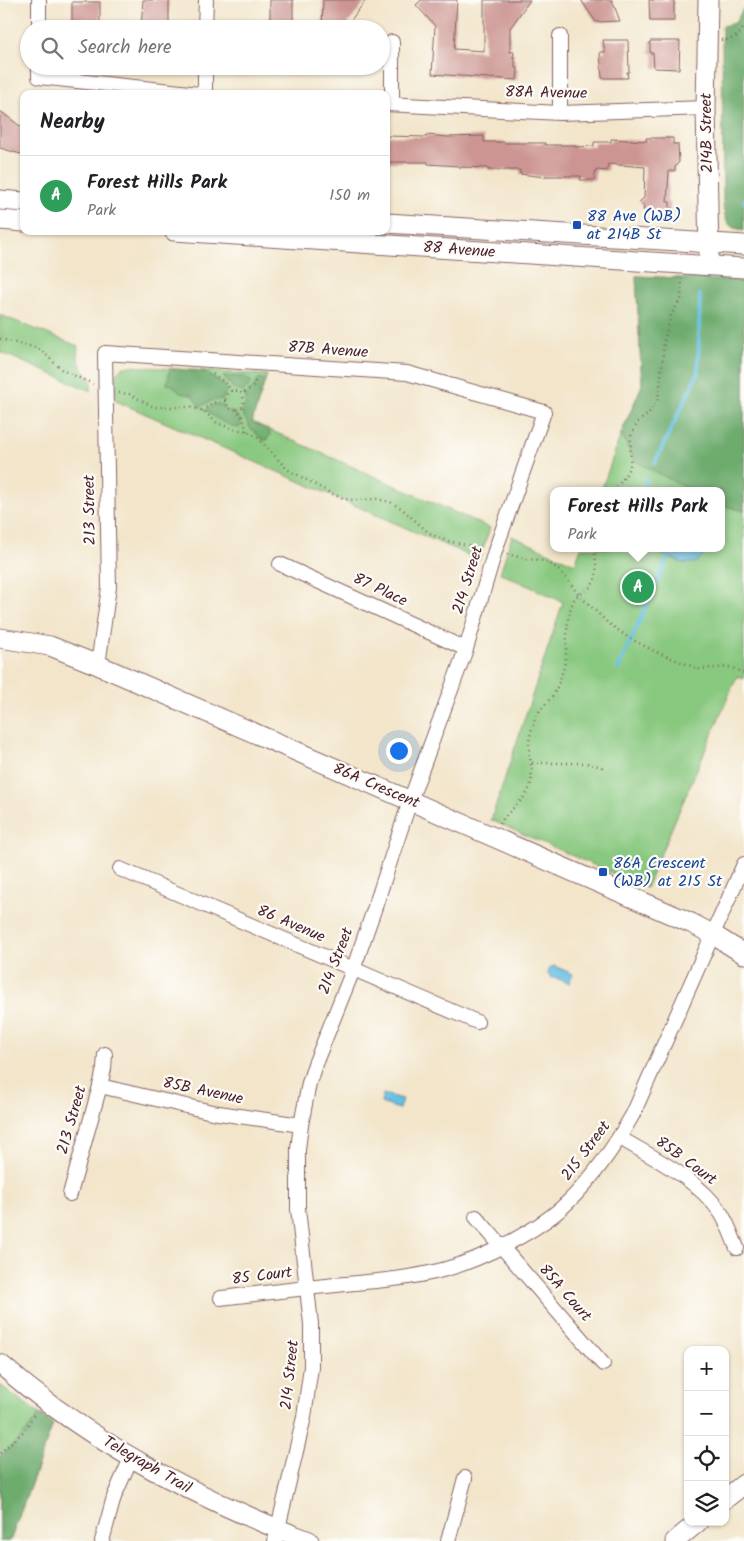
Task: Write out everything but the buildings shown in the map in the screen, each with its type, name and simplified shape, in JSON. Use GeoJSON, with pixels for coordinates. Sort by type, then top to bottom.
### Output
{"type":"FeatureCollection","features":[{"type":"Feature","properties":{"kind":"street"},"geometry":{"type":"LineString","coordinates":[[39,20],[40,0]]}},
{"type":"Feature","properties":{"kind":"street"},"geometry":{"type":"LineString","coordinates":[[205,20],[206,0]]}},
{"type":"Feature","properties":{"kind":"street","name":"214B Street"},"geometry":{"type":"LineString","coordinates":[[708,0],[706,108],[709,266]]}},
{"type":"Feature","properties":{"kind":"street"},"geometry":{"type":"LineString","coordinates":[[560,36],[560,113]]}},
{"type":"Feature","properties":{"kind":"street"},"geometry":{"type":"LineString","coordinates":[[390,90],[392,42]]}},
{"type":"Feature","properties":{"kind":"street"},"geometry":{"type":"LineString","coordinates":[[61,75],[171,90]]}},
{"type":"Feature","properties":{"kind":"street"},"geometry":{"type":"LineString","coordinates":[[205,75],[205,90]]}},
{"type":"Feature","properties":{"kind":"street","name":"88A Avenue"},"geometry":{"type":"LineString","coordinates":[[390,104],[560,113],[706,108]]}},
{"type":"Feature","properties":{"kind":"street"},"geometry":{"type":"LineString","coordinates":[[0,200],[20,202]]}},
{"type":"Feature","properties":{"kind":"street"},"geometry":{"type":"LineString","coordinates":[[0,220],[20,222]]}},
{"type":"Feature","properties":{"kind":"street","name":"88 Avenue"},"geometry":{"type":"LineString","coordinates":[[390,222],[744,244]]}},
{"type":"Feature","properties":{"kind":"street","name":"88 Avenue"},"geometry":{"type":"LineString","coordinates":[[236,235],[744,268]]}},
{"type":"Feature","properties":{"kind":"street","name":"87B Avenue"},"geometry":{"type":"LineString","coordinates":[[105,353],[407,373],[544,412]]}},
{"type":"Feature","properties":{"kind":"street","name":"213 Street"},"geometry":{"type":"LineString","coordinates":[[98,665],[109,587],[105,353]]}},
{"type":"Feature","properties":{"kind":"street","name":"214 Street"},"geometry":{"type":"LineString","coordinates":[[277,1535],[304,1417],[312,1338],[298,1201],[298,1149],[309,1083],[314,1064],[352,970],[410,801],[466,649],[495,551],[544,412]]}},
{"type":"Feature","properties":{"kind":"street","name":"87 Place"},"geometry":{"type":"LineString","coordinates":[[280,564],[466,649]]}},
{"type":"Feature","properties":{"kind":"street","name":"86A Crescent"},"geometry":{"type":"LineString","coordinates":[[0,638],[50,646],[98,665],[691,923],[744,954]]}},
{"type":"Feature","properties":{"kind":"street","name":"215 Street"},"geometry":{"type":"LineString","coordinates":[[308,1288],[424,1274],[462,1264],[500,1247],[530,1230],[568,1203],[591,1177],[620,1138],[633,1114],[744,864]]}},
{"type":"Feature","properties":{"kind":"street","name":"86 Avenue"},"geometry":{"type":"LineString","coordinates":[[120,869],[477,1022]]}},
{"type":"Feature","properties":{"kind":"street","name":"213 Street"},"geometry":{"type":"LineString","coordinates":[[70,1194],[100,1086],[105,1054]]}},
{"type":"Feature","properties":{"kind":"street","name":"85B Avenue"},"geometry":{"type":"LineString","coordinates":[[100,1086],[204,1111],[301,1125]]}},
{"type":"Feature","properties":{"kind":"street","name":"85B Court"},"geometry":{"type":"LineString","coordinates":[[620,1138],[680,1175],[705,1194],[721,1214],[737,1248]]}},
{"type":"Feature","properties":{"kind":"street","name":"85A Court"},"geometry":{"type":"LineString","coordinates":[[476,1217],[603,1364]]}},
{"type":"Feature","properties":{"kind":"street","name":"85 Court"},"geometry":{"type":"LineString","coordinates":[[221,1298],[308,1288]]}},
{"type":"Feature","properties":{"kind":"street","name":"Telegraph Trail"},"geometry":{"type":"LineString","coordinates":[[0,1364],[40,1398],[131,1458],[277,1535],[309,1541]]}},
{"type":"Feature","properties":{"kind":"street"},"geometry":{"type":"LineString","coordinates":[[102,1541],[114,1497],[131,1458]]}},
{"type":"Feature","properties":{"kind":"street"},"geometry":{"type":"LineString","coordinates":[[448,1541],[465,1478]]}},
{"type":"Feature","properties":{"kind":"street"},"geometry":{"type":"LineString","coordinates":[[729,1496],[744,1484]]}},
{"type":"Feature","properties":{"kind":"street"},"geometry":{"type":"LineString","coordinates":[[675,1541],[693,1526]]}},
{"type":"Feature","properties":{"kind":"path"},"geometry":{"type":"LineString","coordinates":[[707,41],[736,38],[744,26]]}},
{"type":"Feature","properties":{"kind":"path"},"geometry":{"type":"LineString","coordinates":[[617,487],[630,466],[631,437],[634,429],[638,422],[648,414],[658,399],[664,342],[670,315],[681,299],[683,264]]}},
{"type":"Feature","properties":{"kind":"path"},"geometry":{"type":"LineString","coordinates":[[0,339],[37,348],[62,370],[94,384]]}},
{"type":"Feature","properties":{"kind":"path"},"geometry":{"type":"LineString","coordinates":[[242,394],[252,387],[260,373]]}},
{"type":"Feature","properties":{"kind":"path"},"geometry":{"type":"LineString","coordinates":[[213,374],[227,384],[231,391]]}},
{"type":"Feature","properties":{"kind":"path"},"geometry":{"type":"LineString","coordinates":[[113,391],[129,394],[154,406],[186,406],[202,410],[217,422],[233,429],[247,430],[257,436],[287,469],[332,494],[346,499],[377,499],[390,502],[401,508],[428,532],[447,541],[476,545],[526,559],[546,561],[553,564],[578,594],[608,623],[629,638],[656,652],[699,669],[730,667],[744,673]]}},
{"type":"Feature","properties":{"kind":"path"},"geometry":{"type":"LineString","coordinates":[[237,410],[242,407],[244,400],[239,391],[231,391],[227,394],[225,401],[229,408],[237,410],[242,416],[247,430]]}},
{"type":"Feature","properties":{"kind":"path"},"geometry":{"type":"LineString","coordinates":[[202,410],[212,403],[225,401]]}},
{"type":"Feature","properties":{"kind":"path"},"geometry":{"type":"LineString","coordinates":[[494,837],[502,821],[522,801],[532,781],[532,763],[529,747],[534,721],[538,712],[552,696],[562,674],[566,659],[567,623],[573,602],[578,594],[589,588],[595,580],[597,572],[594,552]]}},
{"type":"Feature","properties":{"kind":"path"},"geometry":{"type":"LineString","coordinates":[[532,763],[587,764],[602,767],[603,765]]}},
{"type":"Feature","properties":{"kind":"path"},"geometry":{"type":"LineString","coordinates":[[0,1453],[24,1431],[37,1410],[40,1398]]}},
{"type":"Feature","properties":{"kind":"green space"},"geometry":{"type":"Polygon","coordinates":[[[744,7],[744,230],[734,228],[728,223],[723,206],[722,26],[735,23],[744,7]]]}},
{"type":"Feature","properties":{"kind":"green space"},"geometry":{"type":"Polygon","coordinates":[[[636,276],[744,281],[744,679],[737,676],[646,888],[491,820],[563,602],[500,573],[512,536],[575,564],[580,552],[725,552],[725,487],[602,487],[621,434],[642,385],[636,276]]]}},
{"type":"Feature","properties":{"kind":"green space"},"geometry":{"type":"Polygon","coordinates":[[[636,276],[744,281],[744,511],[725,506],[725,487],[684,487],[635,461],[621,434],[642,385],[636,276]]]}},
{"type":"Feature","properties":{"kind":"green space"},"geometry":{"type":"Polygon","coordinates":[[[0,315],[78,346],[80,364],[84,372],[91,379],[91,391],[0,352],[0,315]]]}},
{"type":"Feature","properties":{"kind":"green space"},"geometry":{"type":"Polygon","coordinates":[[[130,366],[267,375],[252,422],[490,528],[479,560],[116,401],[115,377],[121,368],[130,366]]]}},
{"type":"Feature","properties":{"kind":"green space"},"geometry":{"type":"Polygon","coordinates":[[[170,369],[203,371],[224,385],[226,390],[223,399],[211,401],[200,407],[192,395],[180,393],[173,385],[167,384],[170,369]]]}},
{"type":"Feature","properties":{"kind":"green space"},"geometry":{"type":"Polygon","coordinates":[[[223,376],[245,377],[252,382],[243,392],[234,389],[223,376]]]}},
{"type":"Feature","properties":{"kind":"green space"},"geometry":{"type":"Polygon","coordinates":[[[261,379],[265,380],[252,422],[269,430],[270,436],[266,440],[259,437],[251,429],[241,411],[246,404],[245,395],[261,379]]]}},
{"type":"Feature","properties":{"kind":"green space"},"geometry":{"type":"Polygon","coordinates":[[[213,405],[222,405],[228,411],[234,412],[239,417],[239,428],[221,421],[206,410],[213,405]]]}},
{"type":"Feature","properties":{"kind":"green space"},"geometry":{"type":"Polygon","coordinates":[[[0,1385],[53,1424],[10,1541],[0,1541],[0,1385]]]}},
{"type":"Feature","properties":{"kind":"green space"},"geometry":{"type":"Polygon","coordinates":[[[39,1415],[53,1424],[10,1541],[0,1541],[0,1457],[21,1437],[39,1415]]]}},
{"type":"Feature","properties":{"kind":"water"},"geometry":{"type":"Polygon","coordinates":[[[660,552],[705,552],[695,563],[682,563],[660,552]]]}},
{"type":"Feature","properties":{"kind":"water"},"geometry":{"type":"Polygon","coordinates":[[[554,966],[573,974],[569,983],[551,978],[548,970],[554,966]]]}},
{"type":"Feature","properties":{"kind":"water"},"geometry":{"type":"Polygon","coordinates":[[[383,1094],[402,1099],[399,1109],[381,1103],[383,1094]]]}},
{"type":"Feature","properties":{"kind":"waterway"},"geometry":{"type":"LineString","coordinates":[[655,463],[698,373],[700,295]]}},
{"type":"Feature","properties":{"kind":"waterway"},"geometry":{"type":"LineString","coordinates":[[645,487],[646,479]]}},
{"type":"Feature","properties":{"kind":"waterway"},"geometry":{"type":"LineString","coordinates":[[618,669],[668,557]]}},
{"type":"Feature","properties":{"kind":"place","name":"88 Ave (WB) at 214B St"},"geometry":{"type":"Point","coordinates":[577,225]}},
{"type":"Feature","properties":{"kind":"place","name":"Forest Hills Park"},"geometry":{"type":"Point","coordinates":[638,587]}},
{"type":"Feature","properties":{"kind":"place","name":"86A Crescent (WB) at 215 St"},"geometry":{"type":"Point","coordinates":[603,872]}}]}
